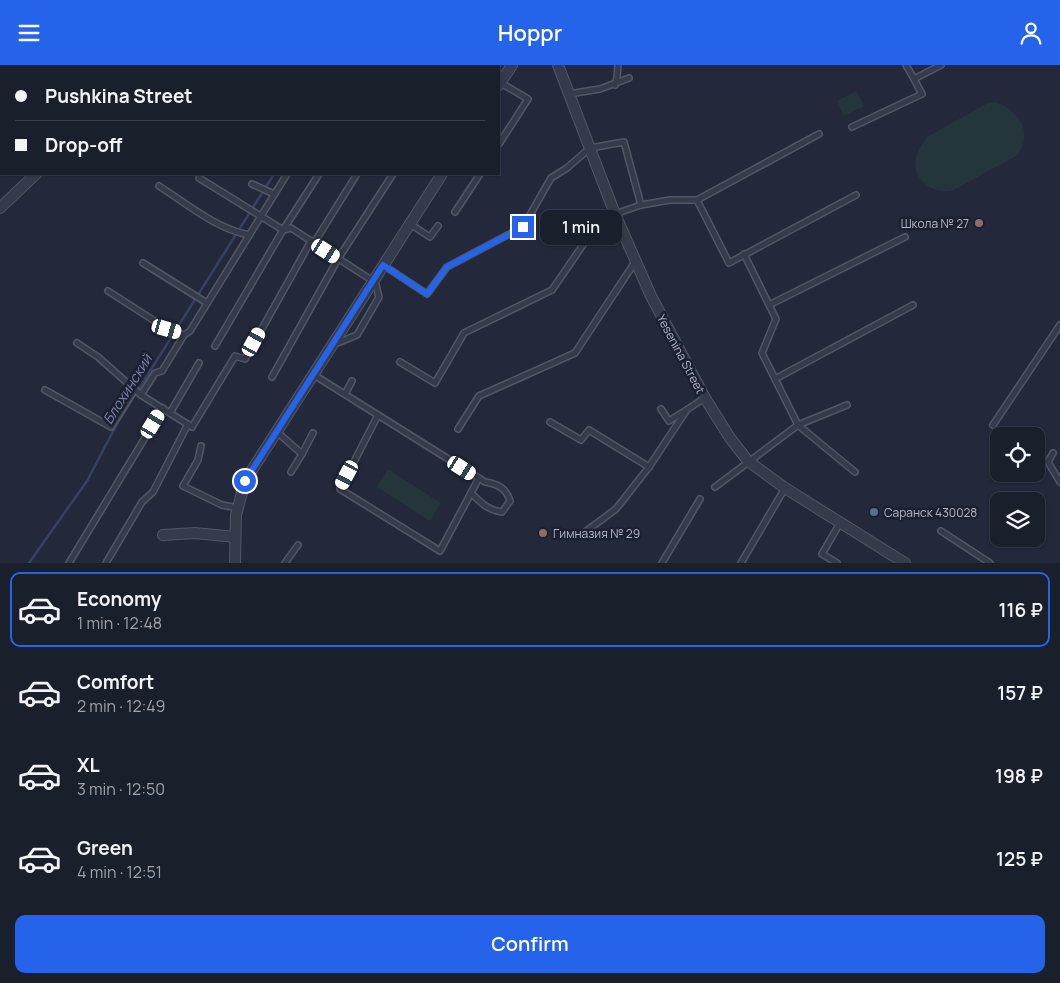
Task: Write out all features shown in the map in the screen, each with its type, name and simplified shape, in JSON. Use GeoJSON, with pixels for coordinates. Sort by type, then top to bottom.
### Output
{"type":"FeatureCollection","features":[{"type":"Feature","properties":{"kind":"street"},"geometry":{"type":"LineString","coordinates":[[500,84],[512,65]]}},
{"type":"Feature","properties":{"kind":"street","name":"Yesenina Street"},"geometry":{"type":"LineString","coordinates":[[558,65],[615,214],[650,296],[704,398],[730,438],[748,461],[785,488],[905,563]]}},
{"type":"Feature","properties":{"kind":"street"},"geometry":{"type":"LineString","coordinates":[[0,208],[35,175]]}},
{"type":"Feature","properties":{"kind":"street"},"geometry":{"type":"LineString","coordinates":[[235,563],[238,508],[245,481],[441,175]]}},
{"type":"Feature","properties":{"kind":"street"},"geometry":{"type":"LineString","coordinates":[[163,535],[195,533],[235,537]]}},
{"type":"Feature","properties":{"kind":"lane"},"geometry":{"type":"LineString","coordinates":[[615,85],[618,65]]}},
{"type":"Feature","properties":{"kind":"lane"},"geometry":{"type":"LineString","coordinates":[[852,127],[922,94],[906,65]]}},
{"type":"Feature","properties":{"kind":"lane"},"geometry":{"type":"LineString","coordinates":[[914,79],[941,65]]}},
{"type":"Feature","properties":{"kind":"lane"},"geometry":{"type":"LineString","coordinates":[[568,94],[615,85],[629,79]]}},
{"type":"Feature","properties":{"kind":"lane"},"geometry":{"type":"LineString","coordinates":[[500,84],[528,99],[500,142]]}},
{"type":"Feature","properties":{"kind":"lane"},"geometry":{"type":"LineString","coordinates":[[400,362],[435,383],[464,333],[552,291],[596,226],[615,214],[642,205],[670,200],[697,200],[819,134]]}},
{"type":"Feature","properties":{"kind":"lane"},"geometry":{"type":"LineString","coordinates":[[383,265],[427,294],[447,267],[523,227],[551,178],[567,168],[590,149],[624,143],[642,205]]}},
{"type":"Feature","properties":{"kind":"lane"},"geometry":{"type":"LineString","coordinates":[[108,291],[167,329],[182,334],[190,331],[249,235],[258,215],[286,175]]}},
{"type":"Feature","properties":{"kind":"lane"},"geometry":{"type":"LineString","coordinates":[[215,346],[283,229],[318,175]]}},
{"type":"Feature","properties":{"kind":"lane"},"geometry":{"type":"LineString","coordinates":[[77,343],[98,357],[141,394],[192,427],[235,356],[245,359],[312,242],[357,175]]}},
{"type":"Feature","properties":{"kind":"lane"},"geometry":{"type":"LineString","coordinates":[[272,377],[338,259],[392,175]]}},
{"type":"Feature","properties":{"kind":"lane"},"geometry":{"type":"LineString","coordinates":[[455,212],[479,175]]}},
{"type":"Feature","properties":{"kind":"lane"},"geometry":{"type":"LineString","coordinates":[[199,178],[283,229],[291,228],[374,280],[379,297],[357,335],[333,345]]}},
{"type":"Feature","properties":{"kind":"lane"},"geometry":{"type":"LineString","coordinates":[[252,184],[272,193]]}},
{"type":"Feature","properties":{"kind":"lane"},"geometry":{"type":"LineString","coordinates":[[158,186],[228,229],[249,235]]}},
{"type":"Feature","properties":{"kind":"lane"},"geometry":{"type":"LineString","coordinates":[[697,200],[729,263],[856,195]]}},
{"type":"Feature","properties":{"kind":"lane"},"geometry":{"type":"LineString","coordinates":[[410,224],[430,237],[438,227]]}},
{"type":"Feature","properties":{"kind":"lane"},"geometry":{"type":"LineString","coordinates":[[769,305],[904,237]]}},
{"type":"Feature","properties":{"kind":"lane"},"geometry":{"type":"LineString","coordinates":[[744,254],[776,319],[762,353],[798,425],[855,472]]}},
{"type":"Feature","properties":{"kind":"lane"},"geometry":{"type":"LineString","coordinates":[[458,429],[479,396],[575,353],[635,262]]}},
{"type":"Feature","properties":{"kind":"lane"},"geometry":{"type":"LineString","coordinates":[[143,263],[207,303]]}},
{"type":"Feature","properties":{"kind":"lane"},"geometry":{"type":"LineString","coordinates":[[775,379],[913,305]]}},
{"type":"Feature","properties":{"kind":"lane"},"geometry":{"type":"LineString","coordinates":[[993,425],[1060,325]]}},
{"type":"Feature","properties":{"kind":"lane"},"geometry":{"type":"LineString","coordinates":[[141,394],[156,373],[162,371],[182,334]]}},
{"type":"Feature","properties":{"kind":"lane"},"geometry":{"type":"LineString","coordinates":[[170,413],[200,363]]}},
{"type":"Feature","properties":{"kind":"lane"},"geometry":{"type":"LineString","coordinates":[[314,375],[485,482],[499,486],[507,492],[510,501],[502,512],[494,511],[486,508],[471,493]]}},
{"type":"Feature","properties":{"kind":"lane"},"geometry":{"type":"LineString","coordinates":[[345,394],[352,381]]}},
{"type":"Feature","properties":{"kind":"lane"},"geometry":{"type":"LineString","coordinates":[[45,390],[111,427],[133,388]]}},
{"type":"Feature","properties":{"kind":"lane"},"geometry":{"type":"LineString","coordinates":[[661,409],[669,421],[704,398]]}},
{"type":"Feature","properties":{"kind":"lane"},"geometry":{"type":"LineString","coordinates":[[715,487],[798,425],[847,405]]}},
{"type":"Feature","properties":{"kind":"lane"},"geometry":{"type":"LineString","coordinates":[[69,563],[163,408]]}},
{"type":"Feature","properties":{"kind":"lane"},"geometry":{"type":"LineString","coordinates":[[584,532],[616,509],[649,467],[686,411]]}},
{"type":"Feature","properties":{"kind":"lane"},"geometry":{"type":"LineString","coordinates":[[378,415],[340,489],[440,551],[479,478]]}},
{"type":"Feature","properties":{"kind":"lane"},"geometry":{"type":"LineString","coordinates":[[550,422],[581,440],[589,430],[649,467]]}},
{"type":"Feature","properties":{"kind":"lane"},"geometry":{"type":"LineString","coordinates":[[106,563],[142,502],[153,492],[188,424]]}},
{"type":"Feature","properties":{"kind":"lane"},"geometry":{"type":"LineString","coordinates":[[277,432],[302,453]]}},
{"type":"Feature","properties":{"kind":"lane"},"geometry":{"type":"LineString","coordinates":[[291,472],[313,433]]}},
{"type":"Feature","properties":{"kind":"lane"},"geometry":{"type":"LineString","coordinates":[[202,446],[198,460],[183,486],[222,505],[238,508]]}},
{"type":"Feature","properties":{"kind":"lane"},"geometry":{"type":"LineString","coordinates":[[1053,453],[1048,462],[1060,483]]}},
{"type":"Feature","properties":{"kind":"lane"},"geometry":{"type":"LineString","coordinates":[[741,563],[785,488]]}},
{"type":"Feature","properties":{"kind":"lane"},"geometry":{"type":"LineString","coordinates":[[662,563],[700,499]]}},
{"type":"Feature","properties":{"kind":"lane"},"geometry":{"type":"LineString","coordinates":[[837,563],[822,554],[840,522]]}},
{"type":"Feature","properties":{"kind":"lane"},"geometry":{"type":"LineString","coordinates":[[940,531],[990,563]]}},
{"type":"Feature","properties":{"kind":"lane"},"geometry":{"type":"LineString","coordinates":[[286,563],[298,545]]}},
{"type":"Feature","properties":{"kind":"shaded area"},"geometry":{"type":"Polygon","coordinates":[[[856,91],[864,106],[844,116],[837,101],[856,91]]]}},
{"type":"Feature","properties":{"kind":"shaded area"},"geometry":{"type":"Polygon","coordinates":[[[996,102],[1012,111],[1022,123],[1024,138],[1018,155],[952,190],[940,191],[922,181],[917,173],[916,159],[921,145],[927,137],[986,104],[996,102]]]}},
{"type":"Feature","properties":{"kind":"shaded area"},"geometry":{"type":"Polygon","coordinates":[[[388,469],[441,503],[430,521],[377,487],[388,469]]]}},
{"type":"Feature","properties":{"kind":"waterway","name":"Блохинский"},"geometry":{"type":"LineString","coordinates":[[29,563],[87,481],[118,422],[273,175]]}},
{"type":"Feature","properties":{"kind":"place","name":"Школа № 27"},"geometry":{"type":"Point","coordinates":[979,223]}},
{"type":"Feature","properties":{"kind":"place","name":"Саранск 430028"},"geometry":{"type":"Point","coordinates":[874,512]}},
{"type":"Feature","properties":{"kind":"place","name":"Гимназия № 29"},"geometry":{"type":"Point","coordinates":[543,533]}},
{"type":"Feature","properties":{"kind":"route"},"geometry":{"type":"LineString","coordinates":[[245,481],[383,265],[427,294],[447,267],[523,227]]}}]}
